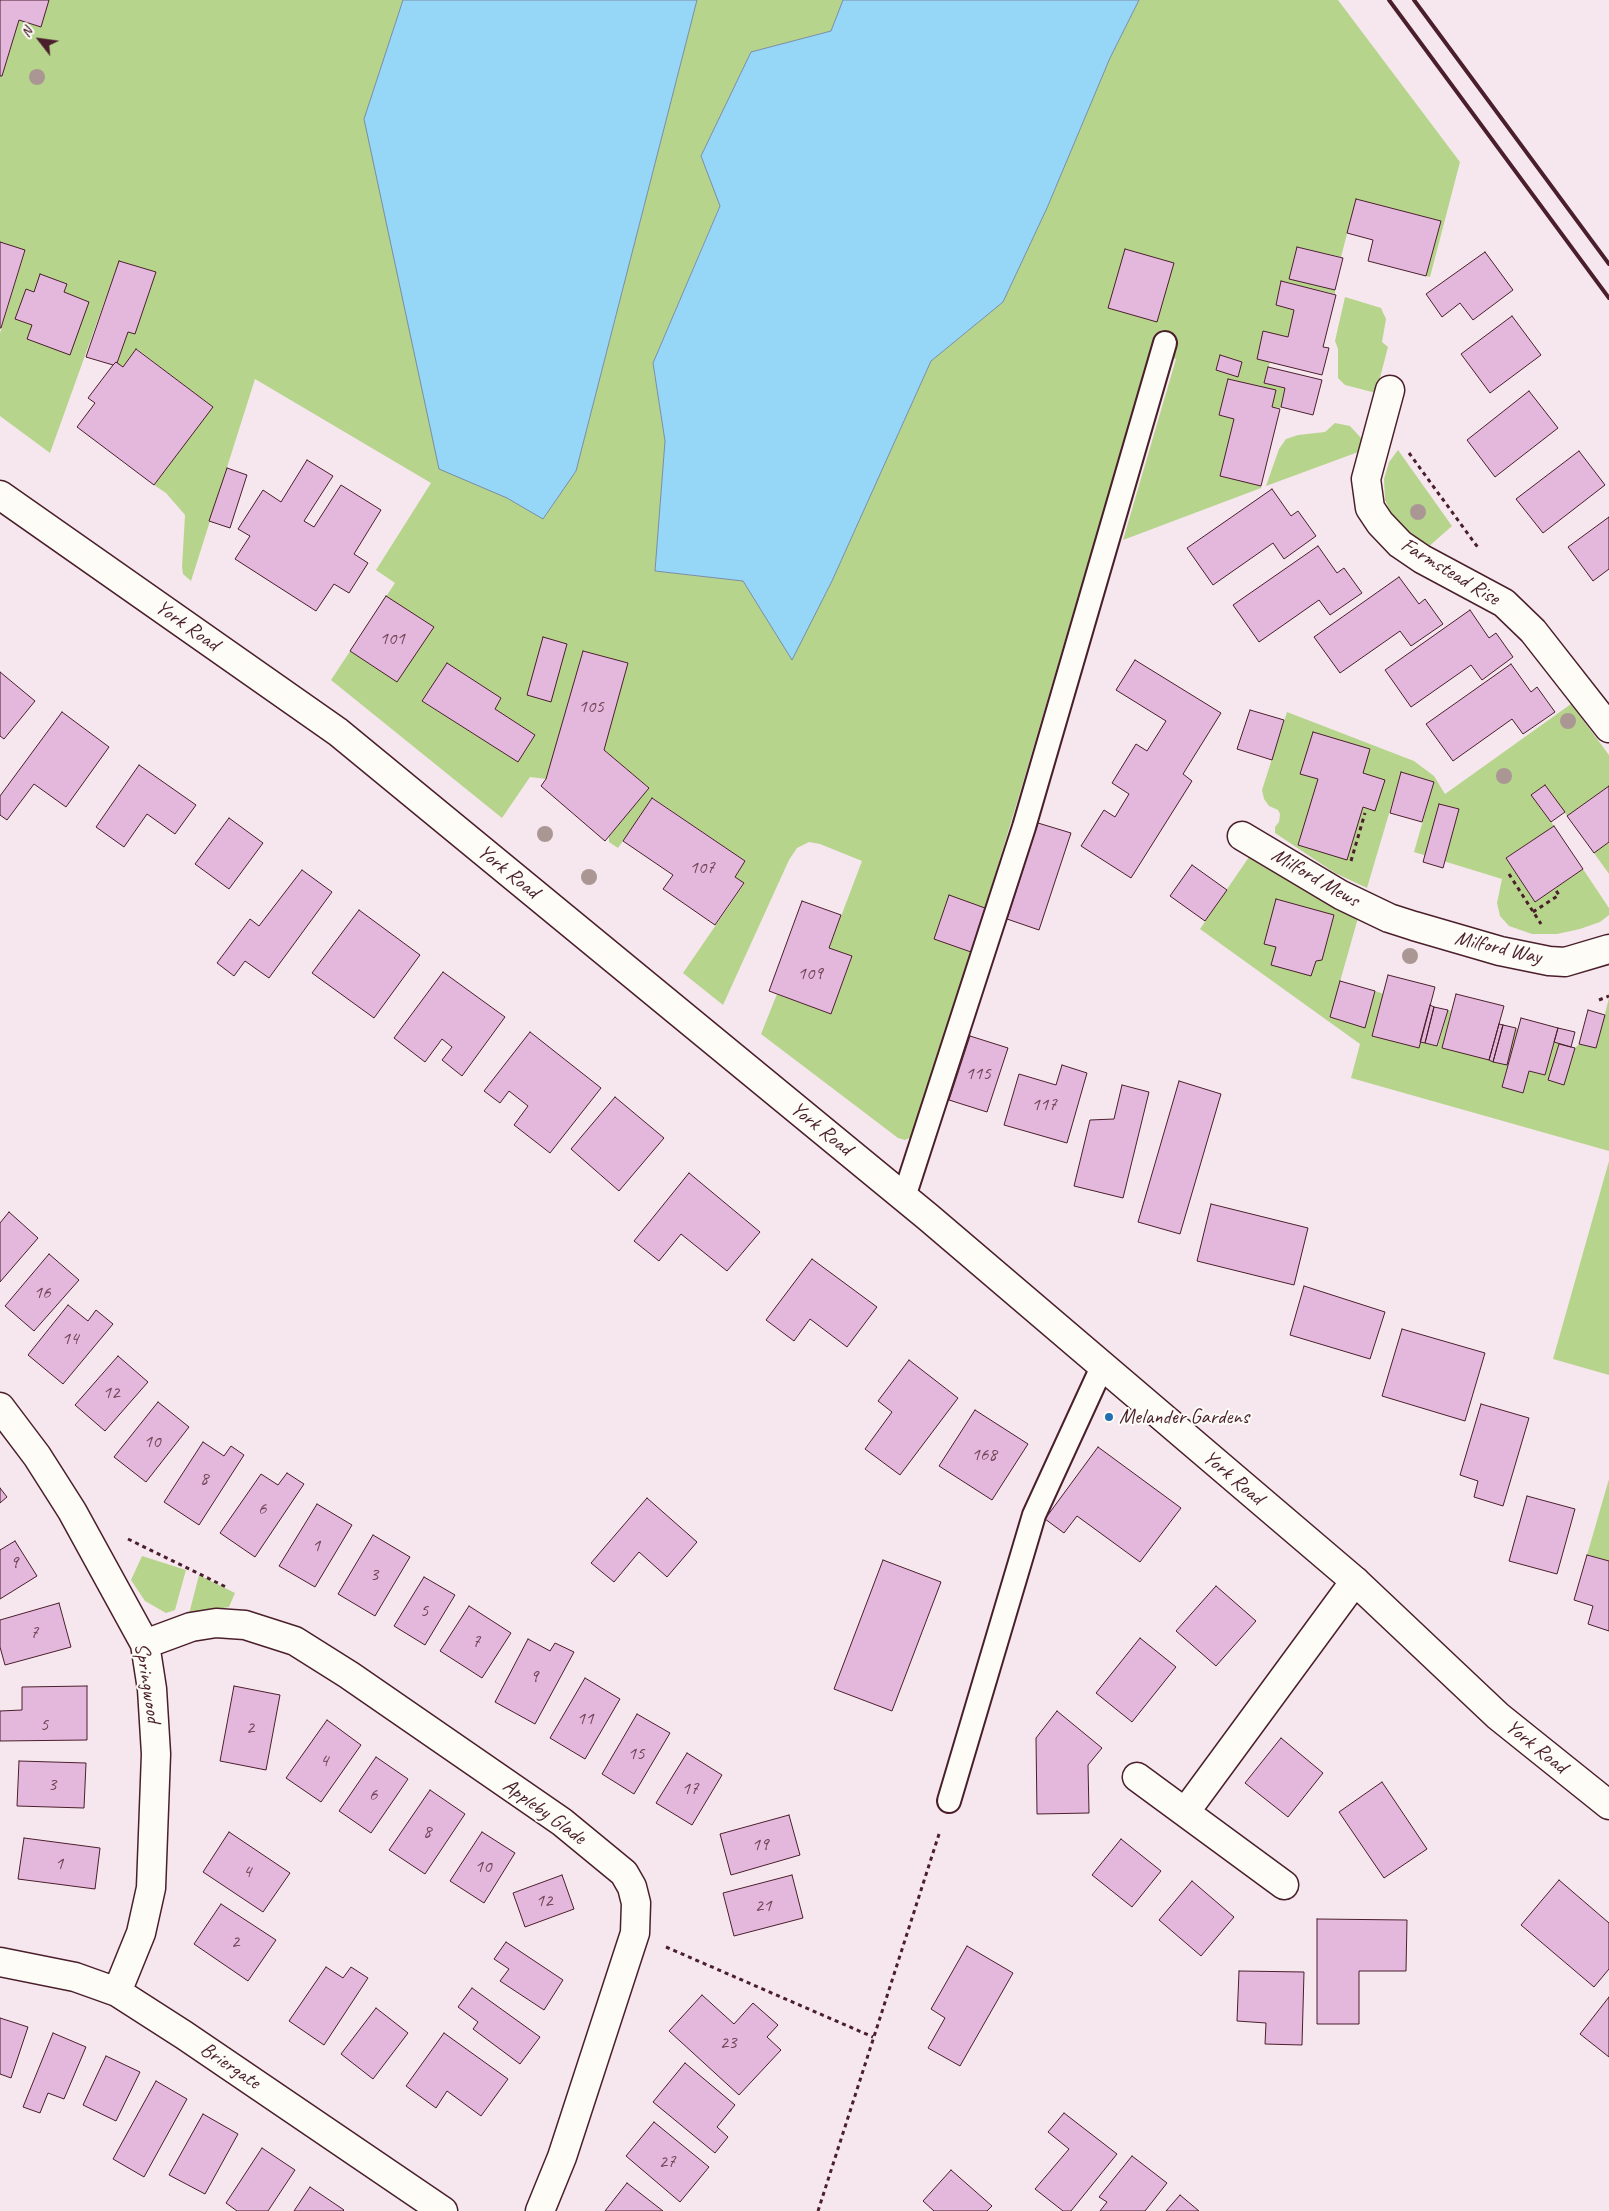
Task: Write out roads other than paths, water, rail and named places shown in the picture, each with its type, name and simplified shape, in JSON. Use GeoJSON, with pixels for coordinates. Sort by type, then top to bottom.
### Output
{"type":"FeatureCollection","features":[{"type":"Feature","properties":{"kind":"street","name":"Farmstead Rise"},"geometry":{"type":"LineString","coordinates":[[1390,390],[1366,479],[1370,508],[1380,523],[1400,544],[1422,559],[1504,603],[1534,631],[1609,728]]}},
{"type":"Feature","properties":{"kind":"street","name":"York Road"},"geometry":{"type":"LineString","coordinates":[[0,495],[338,732],[904,1197],[1355,1581],[1498,1716],[1609,1805]]}},
{"type":"Feature","properties":{"kind":"street","name":"Milford Mews"},"geometry":{"type":"LineString","coordinates":[[1242,836],[1341,895],[1389,918]]}},
{"type":"Feature","properties":{"kind":"street","name":"Milford Way"},"geometry":{"type":"LineString","coordinates":[[1389,918],[1500,951],[1549,961],[1565,962],[1609,949]]}},
{"type":"Feature","properties":{"kind":"street","name":"Springwood"},"geometry":{"type":"LineString","coordinates":[[0,1407],[37,1456],[72,1511],[145,1644],[152,1689],[156,1754],[151,1888],[142,1933],[117,1992]]}},
{"type":"Feature","properties":{"kind":"street"},"geometry":{"type":"LineString","coordinates":[[1186,1811],[1355,1581]]}},
{"type":"Feature","properties":{"kind":"street","name":"Appleby Glade"},"geometry":{"type":"LineString","coordinates":[[145,1644],[191,1627],[216,1623],[245,1625],[295,1641],[348,1675],[562,1822],[624,1873],[632,1887],[636,1903],[635,1933],[562,2157],[540,2211]]}},
{"type":"Feature","properties":{"kind":"street"},"geometry":{"type":"LineString","coordinates":[[1137,1777],[1186,1811],[1284,1885]]}},
{"type":"Feature","properties":{"kind":"street","name":"Briergate"},"geometry":{"type":"LineString","coordinates":[[0,1962],[75,1977],[117,1992],[184,2035],[443,2211]]}},
{"type":"Feature","properties":{"kind":"lane"},"geometry":{"type":"LineString","coordinates":[[904,1197],[1024,827],[1165,343]]}},
{"type":"Feature","properties":{"kind":"lane"},"geometry":{"type":"LineString","coordinates":[[949,1801],[1034,1515],[1102,1367]]}},
{"type":"Feature","properties":{"kind":"water"},"geometry":{"type":"Polygon","coordinates":[[[403,0],[697,0],[576,471],[543,519],[507,498],[439,469],[364,119],[403,0]]]}},
{"type":"Feature","properties":{"kind":"water"},"geometry":{"type":"Polygon","coordinates":[[[843,0],[1139,0],[1110,58],[1047,208],[1003,302],[931,361],[832,581],[792,660],[743,581],[655,571],[665,441],[653,363],[720,206],[701,156],[751,52],[831,31],[843,0]]]}},
{"type":"Feature","properties":{"kind":"railway"},"geometry":{"type":"LineString","coordinates":[[1389,0],[1609,298]]}},
{"type":"Feature","properties":{"kind":"railway"},"geometry":{"type":"LineString","coordinates":[[1414,0],[1609,264]]}},
{"type":"Feature","properties":{"kind":"place","name":"Melander Gardens"},"geometry":{"type":"Point","coordinates":[1109,1417]}}]}
